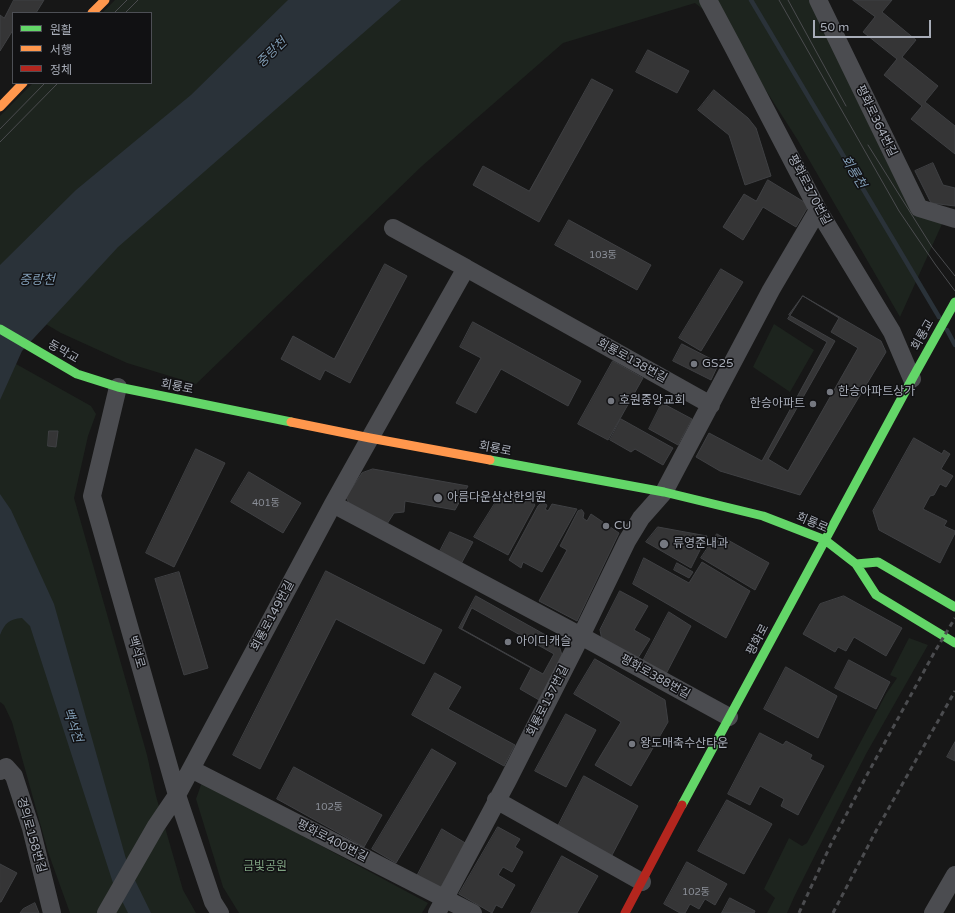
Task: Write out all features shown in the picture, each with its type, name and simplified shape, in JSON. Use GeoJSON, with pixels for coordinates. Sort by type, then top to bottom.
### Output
{"type":"FeatureCollection","features":[{"type":"Feature","properties":{"kind":"street"},"geometry":{"type":"LineString","coordinates":[[93,12],[104,0]]}},
{"type":"Feature","properties":{"kind":"street","name":"평화로370번길"},"geometry":{"type":"LineString","coordinates":[[708,0],[818,210],[892,332],[912,379]]}},
{"type":"Feature","properties":{"kind":"street","name":"평화로364번길"},"geometry":{"type":"LineString","coordinates":[[818,0],[919,208],[955,219]]}},
{"type":"Feature","properties":{"kind":"street"},"geometry":{"type":"LineString","coordinates":[[0,107],[22,84]]}},
{"type":"Feature","properties":{"kind":"street"},"geometry":{"type":"LineString","coordinates":[[664,492],[771,290],[818,210]]}},
{"type":"Feature","properties":{"kind":"street","name":"회룡로138번길"},"geometry":{"type":"LineString","coordinates":[[393,228],[711,405]]}},
{"type":"Feature","properties":{"kind":"street"},"geometry":{"type":"LineString","coordinates":[[370,438],[466,268]]}},
{"type":"Feature","properties":{"kind":"street","name":"회룡교"},"geometry":{"type":"LineString","coordinates":[[912,379],[955,302]]}},
{"type":"Feature","properties":{"kind":"street","name":"동막교"},"geometry":{"type":"LineString","coordinates":[[0,329],[78,374],[118,387]]}},
{"type":"Feature","properties":{"kind":"street","name":"평화로"},"geometry":{"type":"LineString","coordinates":[[625,913],[912,379]]}},
{"type":"Feature","properties":{"kind":"street","name":"회룡로"},"geometry":{"type":"LineString","coordinates":[[118,387],[370,438],[664,492],[763,516],[825,540],[856,564],[876,595],[955,643]]}},
{"type":"Feature","properties":{"kind":"street","name":"백석로"},"geometry":{"type":"LineString","coordinates":[[118,387],[92,496],[176,795],[213,902],[220,913]]}},
{"type":"Feature","properties":{"kind":"street","name":"회룡로149번길"},"geometry":{"type":"LineString","coordinates":[[106,913],[191,769],[370,438]]}},
{"type":"Feature","properties":{"kind":"street","name":"회룡로137번길"},"geometry":{"type":"LineString","coordinates":[[441,906],[581,636],[627,541],[641,518],[664,492]]}},
{"type":"Feature","properties":{"kind":"street","name":"평화로388번길"},"geometry":{"type":"LineString","coordinates":[[334,504],[729,717]]}},
{"type":"Feature","properties":{"kind":"street"},"geometry":{"type":"LineString","coordinates":[[856,564],[878,562],[955,608]]}},
{"type":"Feature","properties":{"kind":"street","name":"경의로158번길"},"geometry":{"type":"LineString","coordinates":[[0,771],[6,767],[14,776],[31,828],[52,913]]}},
{"type":"Feature","properties":{"kind":"street","name":"평화로400번길"},"geometry":{"type":"LineString","coordinates":[[191,769],[441,906],[473,913]]}},
{"type":"Feature","properties":{"kind":"street"},"geometry":{"type":"LineString","coordinates":[[496,800],[642,882]]}},
{"type":"Feature","properties":{"kind":"street"},"geometry":{"type":"LineString","coordinates":[[933,913],[954,881]]}},
{"type":"Feature","properties":{"kind":"green space"},"geometry":{"type":"Polygon","coordinates":[[[115,0],[826,0],[919,188],[929,207],[942,224],[900,317],[797,139],[726,28],[695,3],[563,43],[422,166],[196,384],[127,363],[61,333],[0,297],[0,116],[32,84],[152,84],[152,12],[103,12],[115,0]]]}},
{"type":"Feature","properties":{"kind":"green space"},"geometry":{"type":"Polygon","coordinates":[[[774,324],[814,350],[790,392],[753,367],[774,324]]]}},
{"type":"Feature","properties":{"kind":"green space"},"geometry":{"type":"Polygon","coordinates":[[[0,355],[91,406],[96,414],[88,436],[74,498],[147,755],[156,796],[183,890],[196,913],[70,913],[48,852],[12,722],[4,705],[0,702],[0,355]]]}},
{"type":"Feature","properties":{"kind":"green space"},"geometry":{"type":"Polygon","coordinates":[[[909,638],[928,645],[866,754],[787,913],[767,913],[775,898],[764,889],[789,838],[802,846],[807,843],[886,694],[897,678],[890,675],[909,638]]]}},
{"type":"Feature","properties":{"kind":"green space","name":"금빛공원"},"geometry":{"type":"Polygon","coordinates":[[[202,782],[428,903],[422,913],[239,913],[223,887],[196,799],[202,782]]]}},
{"type":"Feature","properties":{"kind":"water","name":"중랑천"},"geometry":{"type":"Polygon","coordinates":[[[288,0],[401,0],[118,247],[22,351],[0,400],[0,265],[76,190],[191,95],[288,0]]]}},
{"type":"Feature","properties":{"kind":"water","name":"백석천"},"geometry":{"type":"Polygon","coordinates":[[[0,494],[11,510],[54,604],[128,866],[151,913],[128,913],[113,883],[30,626],[22,618],[14,619],[8,622],[0,635],[0,494]]]}},
{"type":"Feature","properties":{"kind":"building"},"geometry":{"type":"Polygon","coordinates":[[[14,0],[44,0],[37,12],[12,12],[12,32],[0,51],[0,15],[4,18],[14,0]]]}},
{"type":"Feature","properties":{"kind":"building"},"geometry":{"type":"Polygon","coordinates":[[[853,0],[892,0],[882,12],[916,40],[902,57],[938,86],[925,102],[955,126],[955,154],[911,119],[922,106],[884,75],[897,59],[863,32],[875,17],[853,0]]]}},
{"type":"Feature","properties":{"kind":"building"},"geometry":{"type":"Polygon","coordinates":[[[648,50],[689,71],[677,93],[636,72],[648,50]]]}},
{"type":"Feature","properties":{"kind":"building"},"geometry":{"type":"Polygon","coordinates":[[[592,79],[613,90],[539,222],[473,185],[483,166],[529,191],[592,79]]]}},
{"type":"Feature","properties":{"kind":"building"},"geometry":{"type":"Polygon","coordinates":[[[714,90],[748,118],[756,128],[771,176],[745,185],[729,135],[698,110],[714,90]]]}},
{"type":"Feature","properties":{"kind":"building"},"geometry":{"type":"Polygon","coordinates":[[[933,163],[943,185],[955,188],[955,206],[931,203],[915,171],[933,163]]]}},
{"type":"Feature","properties":{"kind":"building"},"geometry":{"type":"Polygon","coordinates":[[[768,180],[809,205],[796,227],[763,207],[743,240],[723,227],[744,194],[756,201],[768,180]]]}},
{"type":"Feature","properties":{"kind":"building"},"geometry":{"type":"Polygon","coordinates":[[[569,220],[651,265],[637,290],[555,245],[569,220]]]}},
{"type":"Feature","properties":{"kind":"building"},"geometry":{"type":"Polygon","coordinates":[[[385,264],[407,276],[350,383],[325,370],[320,380],[281,359],[293,336],[334,359],[385,264]]]}},
{"type":"Feature","properties":{"kind":"building"},"geometry":{"type":"Polygon","coordinates":[[[721,269],[743,282],[701,351],[679,338],[721,269]]]}},
{"type":"Feature","properties":{"kind":"building","name":"한승아파트"},"geometry":{"type":"Polygon","coordinates":[[[803,296],[839,318],[831,332],[858,348],[788,471],[768,459],[835,341],[789,315],[803,296]]]}},
{"type":"Feature","properties":{"kind":"building","name":"한승아파트상가"},"geometry":{"type":"Polygon","coordinates":[[[803,296],[881,341],[886,352],[800,495],[720,471],[696,457],[709,433],[762,461],[827,342],[788,319],[803,296]]]}},
{"type":"Feature","properties":{"kind":"building"},"geometry":{"type":"Polygon","coordinates":[[[473,322],[581,381],[568,406],[501,369],[476,413],[456,403],[481,358],[460,347],[473,322]]]}},
{"type":"Feature","properties":{"kind":"building"},"geometry":{"type":"Polygon","coordinates":[[[682,344],[719,363],[711,380],[673,361],[682,344]]]}},
{"type":"Feature","properties":{"kind":"building","name":"호원중앙교회"},"geometry":{"type":"Polygon","coordinates":[[[613,361],[643,378],[608,440],[578,424],[613,361]]]}},
{"type":"Feature","properties":{"kind":"building"},"geometry":{"type":"Polygon","coordinates":[[[662,403],[692,419],[678,445],[649,429],[662,403]]]}},
{"type":"Feature","properties":{"kind":"building"},"geometry":{"type":"Polygon","coordinates":[[[621,419],[673,448],[663,465],[635,449],[631,452],[610,440],[621,419]]]}},
{"type":"Feature","properties":{"kind":"building"},"geometry":{"type":"Polygon","coordinates":[[[49,431],[58,431],[56,447],[48,446],[49,431]]]}},
{"type":"Feature","properties":{"kind":"building"},"geometry":{"type":"Polygon","coordinates":[[[914,438],[942,454],[944,450],[950,454],[941,469],[953,476],[946,487],[940,484],[934,495],[930,496],[923,509],[947,521],[944,526],[955,531],[940,563],[879,530],[873,511],[914,438]]]}},
{"type":"Feature","properties":{"kind":"building"},"geometry":{"type":"Polygon","coordinates":[[[196,449],[225,463],[174,567],[146,553],[196,449]]]}},
{"type":"Feature","properties":{"kind":"building"},"geometry":{"type":"Polygon","coordinates":[[[373,469],[468,486],[455,510],[405,501],[404,512],[394,513],[387,524],[351,507],[346,497],[362,473],[373,469]]]}},
{"type":"Feature","properties":{"kind":"building"},"geometry":{"type":"Polygon","coordinates":[[[249,472],[301,503],[283,533],[231,502],[249,472]]]}},
{"type":"Feature","properties":{"kind":"building"},"geometry":{"type":"Polygon","coordinates":[[[499,497],[506,503],[509,498],[525,503],[527,499],[532,501],[535,505],[508,555],[474,537],[499,497]]]}},
{"type":"Feature","properties":{"kind":"building"},"geometry":{"type":"Polygon","coordinates":[[[542,503],[546,504],[547,506],[545,509],[548,511],[552,504],[577,509],[542,572],[523,562],[521,568],[509,560],[538,506],[542,503]]]}},
{"type":"Feature","properties":{"kind":"building"},"geometry":{"type":"Polygon","coordinates":[[[582,510],[584,513],[583,518],[587,521],[591,514],[619,533],[577,621],[539,601],[567,550],[560,546],[578,511],[582,510]]]}},
{"type":"Feature","properties":{"kind":"building"},"geometry":{"type":"Polygon","coordinates":[[[658,527],[707,536],[691,568],[646,542],[658,527]]]}},
{"type":"Feature","properties":{"kind":"building"},"geometry":{"type":"Polygon","coordinates":[[[450,532],[473,542],[461,564],[438,555],[450,532]]]}},
{"type":"Feature","properties":{"kind":"building"},"geometry":{"type":"Polygon","coordinates":[[[717,534],[769,563],[755,590],[701,558],[717,534]]]}},
{"type":"Feature","properties":{"kind":"building"},"geometry":{"type":"Polygon","coordinates":[[[644,558],[689,583],[702,562],[750,591],[726,638],[633,584],[644,558]]]}},
{"type":"Feature","properties":{"kind":"building"},"geometry":{"type":"Polygon","coordinates":[[[677,563],[693,572],[689,578],[674,570],[677,563]]]}},
{"type":"Feature","properties":{"kind":"building"},"geometry":{"type":"Polygon","coordinates":[[[326,571],[442,630],[424,664],[336,619],[260,769],[233,755],[326,571]]]}},
{"type":"Feature","properties":{"kind":"building"},"geometry":{"type":"Polygon","coordinates":[[[179,572],[208,668],[184,675],[155,579],[179,572]]]}},
{"type":"Feature","properties":{"kind":"building"},"geometry":{"type":"Polygon","coordinates":[[[620,591],[648,606],[634,630],[650,639],[636,661],[603,645],[600,630],[620,591]]]}},
{"type":"Feature","properties":{"kind":"building"},"geometry":{"type":"Polygon","coordinates":[[[476,596],[558,642],[562,655],[539,700],[520,689],[531,668],[459,628],[476,596]]]}},
{"type":"Feature","properties":{"kind":"building"},"geometry":{"type":"Polygon","coordinates":[[[844,596],[902,628],[886,656],[854,637],[846,651],[838,647],[835,652],[803,634],[820,604],[844,596]]]}},
{"type":"Feature","properties":{"kind":"building","name":"아이디캐슬"},"geometry":{"type":"Polygon","coordinates":[[[472,608],[554,654],[543,674],[462,629],[472,608]]]}},
{"type":"Feature","properties":{"kind":"building"},"geometry":{"type":"Polygon","coordinates":[[[669,612],[691,626],[666,674],[643,661],[669,612]]]}},
{"type":"Feature","properties":{"kind":"building","name":"왕도매축수산타운"},"geometry":{"type":"Polygon","coordinates":[[[595,659],[665,700],[668,722],[631,786],[595,765],[621,722],[574,694],[595,659]]]}},
{"type":"Feature","properties":{"kind":"building"},"geometry":{"type":"Polygon","coordinates":[[[849,660],[890,682],[876,709],[835,688],[849,660]]]}},
{"type":"Feature","properties":{"kind":"building"},"geometry":{"type":"Polygon","coordinates":[[[786,667],[837,696],[818,738],[764,709],[786,667]]]}},
{"type":"Feature","properties":{"kind":"building"},"geometry":{"type":"Polygon","coordinates":[[[435,673],[461,687],[448,709],[515,745],[504,766],[412,715],[435,673]]]}},
{"type":"Feature","properties":{"kind":"building"},"geometry":{"type":"Polygon","coordinates":[[[566,714],[596,730],[566,787],[535,771],[566,714]]]}},
{"type":"Feature","properties":{"kind":"building"},"geometry":{"type":"Polygon","coordinates":[[[760,733],[783,745],[786,741],[812,755],[810,759],[824,766],[798,815],[781,806],[784,799],[760,786],[750,805],[728,794],[760,733]]]}},
{"type":"Feature","properties":{"kind":"building"},"geometry":{"type":"Polygon","coordinates":[[[955,742],[955,761],[947,757],[955,742]]]}},
{"type":"Feature","properties":{"kind":"building"},"geometry":{"type":"Polygon","coordinates":[[[432,749],[456,763],[396,863],[372,849],[432,749]]]}},
{"type":"Feature","properties":{"kind":"building"},"geometry":{"type":"Polygon","coordinates":[[[294,767],[382,815],[364,847],[277,799],[294,767]]]}},
{"type":"Feature","properties":{"kind":"building"},"geometry":{"type":"Polygon","coordinates":[[[584,776],[638,806],[611,857],[557,828],[584,776]]]}},
{"type":"Feature","properties":{"kind":"building"},"geometry":{"type":"Polygon","coordinates":[[[727,800],[772,824],[744,874],[698,851],[727,800]]]}},
{"type":"Feature","properties":{"kind":"building"},"geometry":{"type":"Polygon","coordinates":[[[498,827],[520,839],[515,847],[523,852],[512,872],[503,867],[498,875],[515,885],[502,908],[496,905],[492,913],[459,894],[498,827]]]}},
{"type":"Feature","properties":{"kind":"building"},"geometry":{"type":"Polygon","coordinates":[[[442,829],[467,844],[439,890],[416,878],[442,829]]]}},
{"type":"Feature","properties":{"kind":"building"},"geometry":{"type":"Polygon","coordinates":[[[562,856],[598,876],[577,913],[531,913],[562,856]]]}},
{"type":"Feature","properties":{"kind":"building"},"geometry":{"type":"Polygon","coordinates":[[[687,862],[727,884],[715,905],[705,899],[699,909],[690,904],[685,913],[680,913],[664,904],[687,862]]]}},
{"type":"Feature","properties":{"kind":"building"},"geometry":{"type":"Polygon","coordinates":[[[0,864],[17,873],[1,902],[0,902],[0,864]]]}},
{"type":"Feature","properties":{"kind":"building"},"geometry":{"type":"Polygon","coordinates":[[[730,898],[755,911],[754,913],[722,913],[730,898]]]}},
{"type":"Feature","properties":{"kind":"building"},"geometry":{"type":"Polygon","coordinates":[[[35,903],[39,913],[20,913],[23,909],[35,903]]]}},
{"type":"Feature","properties":{"kind":"waterway","name":"회룡천"},"geometry":{"type":"LineString","coordinates":[[751,0],[939,317]]}},
{"type":"Feature","properties":{"kind":"waterway","name":"회룡천"},"geometry":{"type":"LineString","coordinates":[[947,330],[955,345]]}},
{"type":"Feature","properties":{"kind":"tram line"},"geometry":{"type":"LineString","coordinates":[[115,12],[127,0]]}},
{"type":"Feature","properties":{"kind":"tram line"},"geometry":{"type":"LineString","coordinates":[[126,12],[138,0]]}},
{"type":"Feature","properties":{"kind":"tram line"},"geometry":{"type":"LineString","coordinates":[[779,0],[899,211],[955,291]]}},
{"type":"Feature","properties":{"kind":"tram line"},"geometry":{"type":"LineString","coordinates":[[788,0],[846,106]]}},
{"type":"Feature","properties":{"kind":"tram line"},"geometry":{"type":"LineString","coordinates":[[0,129],[44,84]]}},
{"type":"Feature","properties":{"kind":"tram line"},"geometry":{"type":"LineString","coordinates":[[0,142],[57,84]]}},
{"type":"Feature","properties":{"kind":"tram line"},"geometry":{"type":"LineString","coordinates":[[868,145],[932,247],[955,276]]}},
{"type":"Feature","properties":{"kind":"railway"},"geometry":{"type":"LineString","coordinates":[[799,913],[831,844],[868,773],[955,618]]}},
{"type":"Feature","properties":{"kind":"railway"},"geometry":{"type":"LineString","coordinates":[[833,913],[877,829],[955,691]]}},
{"type":"Feature","properties":{"kind":"traffic: fast"},"geometry":{"type":"LineString","coordinates":[[682,805],[955,302]]}},
{"type":"Feature","properties":{"kind":"traffic: fast"},"geometry":{"type":"LineString","coordinates":[[0,329],[77,374],[118,387],[291,422]]}},
{"type":"Feature","properties":{"kind":"traffic: fast"},"geometry":{"type":"LineString","coordinates":[[490,460],[664,492],[763,516],[825,540],[856,564],[876,595],[955,643]]}},
{"type":"Feature","properties":{"kind":"traffic: fast"},"geometry":{"type":"LineString","coordinates":[[856,564],[878,562],[955,607]]}},
{"type":"Feature","properties":{"kind":"traffic: slow"},"geometry":{"type":"LineString","coordinates":[[93,12],[105,0]]}},
{"type":"Feature","properties":{"kind":"traffic: slow"},"geometry":{"type":"LineString","coordinates":[[0,107],[22,84]]}},
{"type":"Feature","properties":{"kind":"traffic: slow"},"geometry":{"type":"LineString","coordinates":[[291,422],[490,460]]}},
{"type":"Feature","properties":{"kind":"traffic: jam"},"geometry":{"type":"LineString","coordinates":[[625,913],[682,805]]}},
{"type":"Feature","properties":{"kind":"place","name":"GS25"},"geometry":{"type":"Point","coordinates":[694,364]}},
{"type":"Feature","properties":{"kind":"place","name":"한승아파트상가"},"geometry":{"type":"Point","coordinates":[830,392]}},
{"type":"Feature","properties":{"kind":"place","name":"호원중앙교회"},"geometry":{"type":"Point","coordinates":[611,401]}},
{"type":"Feature","properties":{"kind":"place","name":"한승아파트"},"geometry":{"type":"Point","coordinates":[813,404]}},
{"type":"Feature","properties":{"kind":"place","name":"아름다운삼산한의원"},"geometry":{"type":"Point","coordinates":[438,498]}},
{"type":"Feature","properties":{"kind":"place","name":"CU"},"geometry":{"type":"Point","coordinates":[606,526]}},
{"type":"Feature","properties":{"kind":"place","name":"류영준내과"},"geometry":{"type":"Point","coordinates":[664,544]}},
{"type":"Feature","properties":{"kind":"place","name":"아이디캐슬"},"geometry":{"type":"Point","coordinates":[508,642]}},
{"type":"Feature","properties":{"kind":"place","name":"왕도매축수산타운"},"geometry":{"type":"Point","coordinates":[632,744]}}]}
